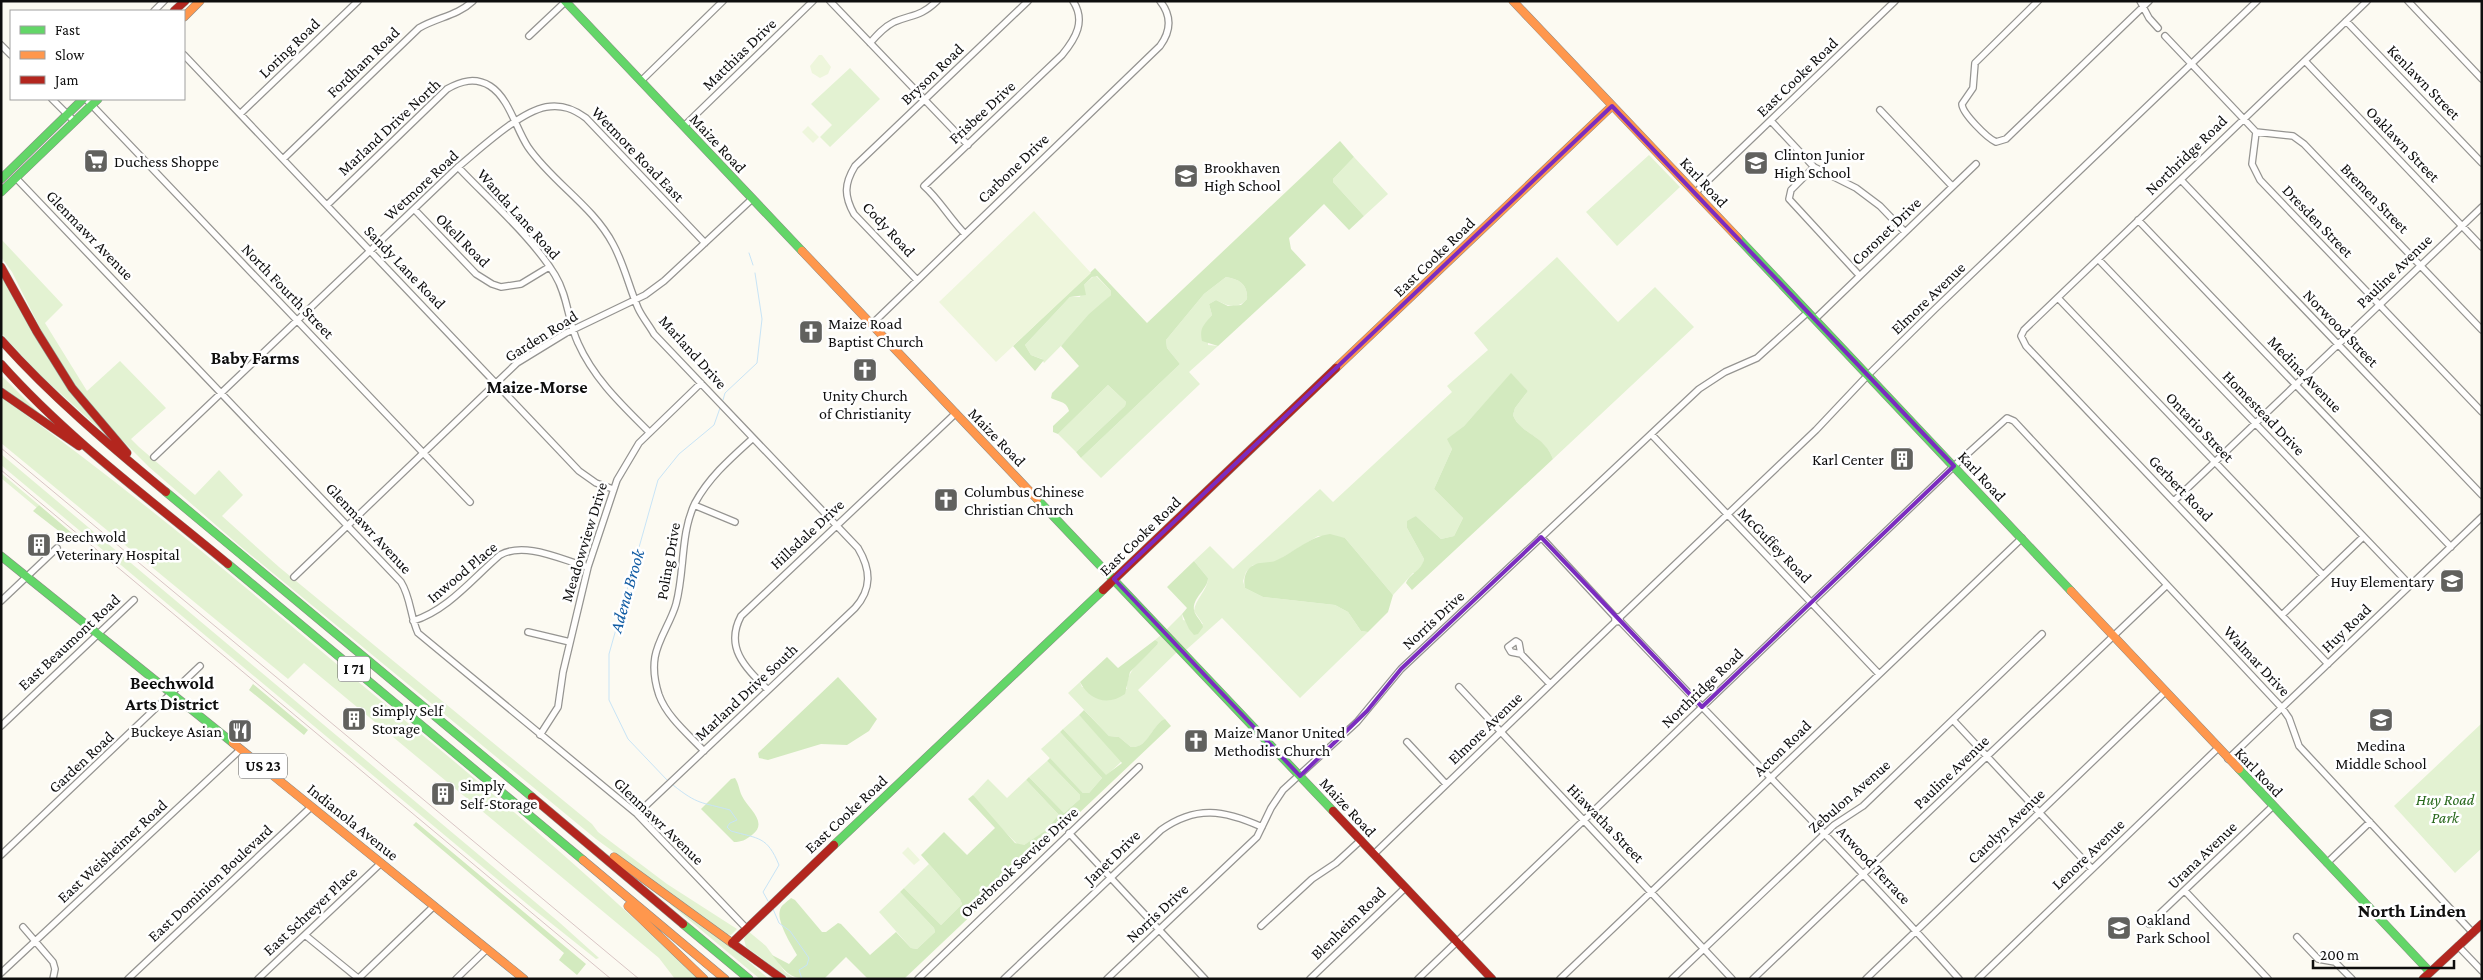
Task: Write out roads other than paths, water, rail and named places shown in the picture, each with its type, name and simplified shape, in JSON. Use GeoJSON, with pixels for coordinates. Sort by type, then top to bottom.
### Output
{"type":"FeatureCollection","features":[{"type":"Feature","properties":{"kind":"main road"},"geometry":{"type":"LineString","coordinates":[[175,10],[185,1]]}},
{"type":"Feature","properties":{"kind":"main road"},"geometry":{"type":"LineString","coordinates":[[185,16],[200,1]]}},
{"type":"Feature","properties":{"kind":"main road","name":"Maize Road"},"geometry":{"type":"LineString","coordinates":[[565,1],[1492,979]]}},
{"type":"Feature","properties":{"kind":"main road","name":"Karl Road"},"geometry":{"type":"LineString","coordinates":[[1512,1],[1868,375],[2430,972]]}},
{"type":"Feature","properties":{"kind":"main road"},"geometry":{"type":"LineString","coordinates":[[1,179],[84,100]]}},
{"type":"Feature","properties":{"kind":"main road"},"geometry":{"type":"LineString","coordinates":[[1,192],[97,100]]}},
{"type":"Feature","properties":{"kind":"main road","name":"East Cooke Road"},"geometry":{"type":"LineString","coordinates":[[732,943],[1612,106]]}},
{"type":"Feature","properties":{"kind":"main road"},"geometry":{"type":"LineString","coordinates":[[16,178],[15,172],[37,144]]}},
{"type":"Feature","properties":{"kind":"main road"},"geometry":{"type":"LineString","coordinates":[[1,267],[37,332],[72,388],[124,450],[157,485]]}},
{"type":"Feature","properties":{"kind":"main road","name":"I 71"},"geometry":{"type":"LineString","coordinates":[[1,340],[31,374],[157,485],[749,979]]}},
{"type":"Feature","properties":{"kind":"main road","name":"I 71"},"geometry":{"type":"LineString","coordinates":[[1,364],[20,385],[106,463],[725,979]]}},
{"type":"Feature","properties":{"kind":"main road"},"geometry":{"type":"LineString","coordinates":[[1,392],[52,429],[106,463]]}},
{"type":"Feature","properties":{"kind":"main road","name":"Indianola Avenue"},"geometry":{"type":"LineString","coordinates":[[1,556],[524,979]]}},
{"type":"Feature","properties":{"kind":"main road"},"geometry":{"type":"LineString","coordinates":[[555,816],[782,979]]}},
{"type":"Feature","properties":{"kind":"main road"},"geometry":{"type":"LineString","coordinates":[[560,841],[704,979]]}},
{"type":"Feature","properties":{"kind":"main road"},"geometry":{"type":"LineString","coordinates":[[2424,979],[2482,924]]}},
{"type":"Feature","properties":{"kind":"street"},"geometry":{"type":"LineString","coordinates":[[155,10],[164,1]]}},
{"type":"Feature","properties":{"kind":"street","name":"Loring Road"},"geometry":{"type":"LineString","coordinates":[[240,114],[358,1]]}},
{"type":"Feature","properties":{"kind":"street","name":"Fordham Road"},"geometry":{"type":"LineString","coordinates":[[283,159],[420,28],[436,20],[456,14],[473,1]]}},
{"type":"Feature","properties":{"kind":"street"},"geometry":{"type":"LineString","coordinates":[[529,36],[565,1]]}},
{"type":"Feature","properties":{"kind":"street","name":"Matthias Drive"},"geometry":{"type":"LineString","coordinates":[[684,126],[813,1]]}},
{"type":"Feature","properties":{"kind":"street"},"geometry":{"type":"LineString","coordinates":[[830,1],[968,145]]}},
{"type":"Feature","properties":{"kind":"street"},"geometry":{"type":"LineString","coordinates":[[870,43],[886,27],[899,20],[917,16],[937,1]]}},
{"type":"Feature","properties":{"kind":"street","name":"Bryson Road"},"geometry":{"type":"LineString","coordinates":[[855,166],[1028,1]]}},
{"type":"Feature","properties":{"kind":"street","name":"Frisbee Drive"},"geometry":{"type":"LineString","coordinates":[[965,234],[949,218],[933,194],[924,186],[1062,55],[1075,39],[1080,24],[1078,9],[1073,1]]}},
{"type":"Feature","properties":{"kind":"street","name":"Carbone Drive"},"geometry":{"type":"LineString","coordinates":[[872,324],[1160,46],[1169,29],[1169,17],[1160,1]]}},
{"type":"Feature","properties":{"kind":"street","name":"East Cooke Road"},"geometry":{"type":"LineString","coordinates":[[1695,193],[1895,1]]}},
{"type":"Feature","properties":{"kind":"street"},"geometry":{"type":"LineString","coordinates":[[2038,1],[1975,63],[1973,88],[1962,104],[1966,114],[1989,138],[1996,142],[2006,138],[2149,1]]}},
{"type":"Feature","properties":{"kind":"street"},"geometry":{"type":"LineString","coordinates":[[2140,1],[2142,8],[2158,28]]}},
{"type":"Feature","properties":{"kind":"street","name":"Elmore Avenue"},"geometry":{"type":"LineString","coordinates":[[1374,854],[1727,514],[1818,429],[1868,375],[2257,1]]}},
{"type":"Feature","properties":{"kind":"street","name":"Northridge Road"},"geometry":{"type":"LineString","coordinates":[[2024,330],[2367,1]]}},
{"type":"Feature","properties":{"kind":"street"},"geometry":{"type":"LineString","coordinates":[[2408,1],[2482,79]]}},
{"type":"Feature","properties":{"kind":"street"},"geometry":{"type":"LineString","coordinates":[[641,81],[719,2]]}},
{"type":"Feature","properties":{"kind":"street","name":"Kenlawn Street"},"geometry":{"type":"LineString","coordinates":[[2346,21],[2482,163]]}},
{"type":"Feature","properties":{"kind":"street"},"geometry":{"type":"LineString","coordinates":[[2165,36],[2256,132]]}},
{"type":"Feature","properties":{"kind":"street"},"geometry":{"type":"LineString","coordinates":[[1,45],[10,54]]}},
{"type":"Feature","properties":{"kind":"street","name":"Sandy Lane Road"},"geometry":{"type":"LineString","coordinates":[[185,56],[585,476],[613,489]]}},
{"type":"Feature","properties":{"kind":"street","name":"Oaklawn Street"},"geometry":{"type":"LineString","coordinates":[[2305,61],[2482,247]]}},
{"type":"Feature","properties":{"kind":"street","name":"Marland Drive North"},"geometry":{"type":"LineString","coordinates":[[327,205],[455,84],[473,80],[492,87],[500,96],[515,123]]}},
{"type":"Feature","properties":{"kind":"street"},"geometry":{"type":"LineString","coordinates":[[53,100],[74,122]]}},
{"type":"Feature","properties":{"kind":"street","name":"North Fourth Street"},"geometry":{"type":"LineString","coordinates":[[86,100],[470,502]]}},
{"type":"Feature","properties":{"kind":"street","name":"Wetmore Road East"},"geometry":{"type":"LineString","coordinates":[[515,123],[546,107],[560,106],[575,110],[593,125],[705,243]]}},
{"type":"Feature","properties":{"kind":"street"},"geometry":{"type":"LineString","coordinates":[[1880,110],[1952,186]]}},
{"type":"Feature","properties":{"kind":"street"},"geometry":{"type":"LineString","coordinates":[[1771,121],[1814,167],[1856,188],[1880,206],[1905,232]]}},
{"type":"Feature","properties":{"kind":"street","name":"Wetmore Road"},"geometry":{"type":"LineString","coordinates":[[154,457],[458,167],[515,123]]}},
{"type":"Feature","properties":{"kind":"street","name":"Marland Drive"},"geometry":{"type":"LineString","coordinates":[[515,123],[527,146],[605,231],[621,261],[639,310],[654,334],[858,548],[866,560],[869,574],[868,584]]}},
{"type":"Feature","properties":{"kind":"street","name":"Bremen Street"},"geometry":{"type":"LineString","coordinates":[[2256,132],[2293,136],[2304,144],[2482,330]]}},
{"type":"Feature","properties":{"kind":"street","name":"Dresden Street"},"geometry":{"type":"LineString","coordinates":[[2256,132],[2252,164],[2256,175],[2482,412]]}},
{"type":"Feature","properties":{"kind":"street","name":"Coronet Drive"},"geometry":{"type":"LineString","coordinates":[[1815,319],[1976,164]]}},
{"type":"Feature","properties":{"kind":"street","name":"Cody Road"},"geometry":{"type":"LineString","coordinates":[[855,166],[848,176],[845,188],[847,202],[854,214],[917,280]]}},
{"type":"Feature","properties":{"kind":"street","name":"Wanda Lane Road"},"geometry":{"type":"LineString","coordinates":[[458,167],[534,247],[549,267],[566,300],[577,342],[599,380],[649,432]]}},
{"type":"Feature","properties":{"kind":"street"},"geometry":{"type":"LineString","coordinates":[[1814,167],[1791,190],[1789,199],[1859,276]]}},
{"type":"Feature","properties":{"kind":"street","name":"Glenmawr Avenue"},"geometry":{"type":"LineString","coordinates":[[16,178],[401,582],[408,593],[413,621],[418,633],[636,814],[746,928]]}},
{"type":"Feature","properties":{"kind":"street","name":"Norwood Street"},"geometry":{"type":"LineString","coordinates":[[2180,180],[2482,495]]}},
{"type":"Feature","properties":{"kind":"street","name":"Garden Road"},"geometry":{"type":"LineString","coordinates":[[294,577],[517,364],[574,330],[635,300],[664,281],[752,199]]}},
{"type":"Feature","properties":{"kind":"street","name":"Pauline Avenue"},"geometry":{"type":"LineString","coordinates":[[2174,501],[2295,383],[2482,206]]}},
{"type":"Feature","properties":{"kind":"street","name":"Okell Road"},"geometry":{"type":"LineString","coordinates":[[414,209],[476,274],[492,284],[501,286],[521,284],[549,267]]}},
{"type":"Feature","properties":{"kind":"street","name":"Medina Avenue"},"geometry":{"type":"LineString","coordinates":[[2138,220],[2451,547]]}},
{"type":"Feature","properties":{"kind":"street","name":"Homestead Drive"},"geometry":{"type":"LineString","coordinates":[[2098,259],[2410,586]]}},
{"type":"Feature","properties":{"kind":"street","name":"Ontario Street"},"geometry":{"type":"LineString","coordinates":[[2058,298],[2323,575]]}},
{"type":"Feature","properties":{"kind":"street","name":"Norris Drive"},"geometry":{"type":"LineString","coordinates":[[1107,979],[1249,844],[1262,827],[1277,798],[1367,711],[1401,669],[1698,389],[1725,372],[1757,358],[1808,312]]}},
{"type":"Feature","properties":{"kind":"street","name":"Gerbert Road"},"geometry":{"type":"LineString","coordinates":[[2024,330],[2021,336],[2026,346],[2283,614],[2328,664]]}},
{"type":"Feature","properties":{"kind":"street","name":"Meadowview Drive"},"geometry":{"type":"LineString","coordinates":[[540,735],[558,707],[562,672],[588,567],[613,489],[633,450],[649,432],[701,383]]}},
{"type":"Feature","properties":{"kind":"street","name":"Hillsdale Drive"},"geometry":{"type":"LineString","coordinates":[[768,690],[740,661],[734,642],[737,623],[747,608],[956,413]]}},
{"type":"Feature","properties":{"kind":"street","name":"Northridge Road"},"geometry":{"type":"LineString","coordinates":[[1418,979],[1954,466],[2007,418]]}},
{"type":"Feature","properties":{"kind":"street","name":"Walmar Drive"},"geometry":{"type":"LineString","coordinates":[[2007,418],[2014,421],[2282,708],[2289,718],[2299,746],[2473,933]]}},
{"type":"Feature","properties":{"kind":"street","name":"McGuffey Road"},"geometry":{"type":"LineString","coordinates":[[1652,434],[1879,674]]}},
{"type":"Feature","properties":{"kind":"street","name":"Poling Drive"},"geometry":{"type":"LineString","coordinates":[[704,751],[666,709],[659,695],[654,666],[656,655],[677,598],[684,560],[685,538],[694,505],[718,471],[753,438]]}},
{"type":"Feature","properties":{"kind":"street"},"geometry":{"type":"LineString","coordinates":[[694,505],[735,522]]}},
{"type":"Feature","properties":{"kind":"street","name":"Huy Road"},"geometry":{"type":"LineString","coordinates":[[2228,759],[2482,517]]}},
{"type":"Feature","properties":{"kind":"street"},"geometry":{"type":"LineString","coordinates":[[2283,614],[2363,537]]}},
{"type":"Feature","properties":{"kind":"street","name":"Atwood Terrace"},"geometry":{"type":"LineString","coordinates":[[1541,538],[1770,779],[1864,874],[1959,979]]}},
{"type":"Feature","properties":{"kind":"street","name":"Acton Road"},"geometry":{"type":"LineString","coordinates":[[1560,979],[2022,538]]}},
{"type":"Feature","properties":{"kind":"street"},"geometry":{"type":"LineString","coordinates":[[1,601],[58,548]]}},
{"type":"Feature","properties":{"kind":"street","name":"Inwood Place"},"geometry":{"type":"LineString","coordinates":[[413,621],[431,616],[500,555],[509,550],[526,550],[588,567]]}},
{"type":"Feature","properties":{"kind":"street","name":"Marland Drive South"},"geometry":{"type":"LineString","coordinates":[[636,814],[855,608],[865,595],[868,584]]}},
{"type":"Feature","properties":{"kind":"street","name":"Pauline Avenue"},"geometry":{"type":"LineString","coordinates":[[1753,979],[2168,585]]}},
{"type":"Feature","properties":{"kind":"street","name":"East Beaumont Road"},"geometry":{"type":"LineString","coordinates":[[1,726],[134,600]]}},
{"type":"Feature","properties":{"kind":"street"},"geometry":{"type":"LineString","coordinates":[[528,632],[570,642]]}},
{"type":"Feature","properties":{"kind":"street","name":"Zebulon Avenue"},"geometry":{"type":"LineString","coordinates":[[1672,979],[1838,821],[1862,806],[2042,634]]}},
{"type":"Feature","properties":{"kind":"street"},"geometry":{"type":"LineString","coordinates":[[1521,654],[1550,684]]}},
{"type":"Feature","properties":{"kind":"street","name":"Garden Road"},"geometry":{"type":"LineString","coordinates":[[1,856],[200,666]]}},
{"type":"Feature","properties":{"kind":"street","name":"Hiawatha Street"},"geometry":{"type":"LineString","coordinates":[[1459,688],[1652,891],[1732,979]]}},
{"type":"Feature","properties":{"kind":"street","name":"Carolyn Avenue"},"geometry":{"type":"LineString","coordinates":[[1866,979],[2165,692]]}},
{"type":"Feature","properties":{"kind":"street"},"geometry":{"type":"LineString","coordinates":[[1953,720],[2092,869]]}},
{"type":"Feature","properties":{"kind":"street"},"geometry":{"type":"LineString","coordinates":[[1407,742],[1446,784]]}},
{"type":"Feature","properties":{"kind":"street","name":"Lenore Avenue"},"geometry":{"type":"LineString","coordinates":[[1978,979],[2218,748]]}},
{"type":"Feature","properties":{"kind":"street","name":"East Weisheimer Road"},"geometry":{"type":"LineString","coordinates":[[1,973],[241,749]]}},
{"type":"Feature","properties":{"kind":"street","name":"Overbrook Service Drive"},"geometry":{"type":"LineString","coordinates":[[918,979],[1140,767]]}},
{"type":"Feature","properties":{"kind":"street","name":"Urana Avenue"},"geometry":{"type":"LineString","coordinates":[[2149,924],[2273,806]]}},
{"type":"Feature","properties":{"kind":"street","name":"East Dominion Boulevard"},"geometry":{"type":"LineString","coordinates":[[128,979],[311,808]]}},
{"type":"Feature","properties":{"kind":"street","name":"Janet Drive"},"geometry":{"type":"LineString","coordinates":[[1004,979],[1161,830],[1184,816],[1206,813],[1225,814],[1262,827]]}},
{"type":"Feature","properties":{"kind":"street"},"geometry":{"type":"LineString","coordinates":[[2327,863],[2370,822]]}},
{"type":"Feature","properties":{"kind":"street"},"geometry":{"type":"LineString","coordinates":[[1070,833],[1205,979]]}},
{"type":"Feature","properties":{"kind":"street"},"geometry":{"type":"LineString","coordinates":[[1261,926],[1312,879],[1336,863],[1361,840]]}},
{"type":"Feature","properties":{"kind":"street","name":"East Schreyer Place"},"geometry":{"type":"LineString","coordinates":[[258,979],[381,863]]}},
{"type":"Feature","properties":{"kind":"street","name":"Blenheim Road"},"geometry":{"type":"LineString","coordinates":[[1310,979],[1405,888]]}},
{"type":"Feature","properties":{"kind":"street"},"geometry":{"type":"LineString","coordinates":[[2185,891],[2268,979]]}},
{"type":"Feature","properties":{"kind":"street"},"geometry":{"type":"LineString","coordinates":[[305,934],[359,978],[434,906]]}},
{"type":"Feature","properties":{"kind":"street"},"geometry":{"type":"LineString","coordinates":[[23,927],[53,962],[55,969],[53,979]]}},
{"type":"Feature","properties":{"kind":"street"},"geometry":{"type":"LineString","coordinates":[[2297,937],[2318,959],[2335,962],[2352,979]]}},
{"type":"Feature","properties":{"kind":"street"},"geometry":{"type":"LineString","coordinates":[[2458,946],[2482,971]]}},
{"type":"Feature","properties":{"kind":"street"},"geometry":{"type":"LineString","coordinates":[[456,979],[487,949]]}},
{"type":"Feature","properties":{"kind":"waterway","name":"Adena Brook"},"geometry":{"type":"LineString","coordinates":[[749,253],[753,265]]}},
{"type":"Feature","properties":{"kind":"waterway","name":"Adena Brook"},"geometry":{"type":"LineString","coordinates":[[723,400],[725,393],[757,363],[762,319],[755,273]]}},
{"type":"Feature","properties":{"kind":"waterway","name":"Adena Brook"},"geometry":{"type":"LineString","coordinates":[[667,780],[628,739],[609,700],[609,654],[658,480],[679,454],[714,425],[720,408]]}},
{"type":"Feature","properties":{"kind":"waterway","name":"Adena Brook"},"geometry":{"type":"LineString","coordinates":[[673,785],[694,800],[730,810],[737,820],[730,823],[727,827],[731,831],[761,840],[766,844],[779,865],[763,892],[768,901]]}},
{"type":"Feature","properties":{"kind":"waterway","name":"Adena Brook"},"geometry":{"type":"LineString","coordinates":[[773,909],[779,923],[790,931],[809,958],[807,965],[799,970],[802,979]]}},
{"type":"Feature","properties":{"kind":"railway"},"geometry":{"type":"LineString","coordinates":[[1,448],[639,979]]}},
{"type":"Feature","properties":{"kind":"railway"},"geometry":{"type":"LineString","coordinates":[[1,470],[611,979]]}},
{"type":"Feature","properties":{"kind":"place","name":"Duchess Shoppe"},"geometry":{"type":"Point","coordinates":[96,161]}},
{"type":"Feature","properties":{"kind":"place","name":"Clinton Junior High School"},"geometry":{"type":"Point","coordinates":[1756,163]}},
{"type":"Feature","properties":{"kind":"place","name":"Brookhaven High School"},"geometry":{"type":"Point","coordinates":[1186,176]}},
{"type":"Feature","properties":{"kind":"place","name":"Maize Road Baptist Church"},"geometry":{"type":"Point","coordinates":[811,332]}},
{"type":"Feature","properties":{"kind":"place","name":"Unity Church of Christianity"},"geometry":{"type":"Point","coordinates":[865,370]}},
{"type":"Feature","properties":{"kind":"place","name":"Karl Center"},"geometry":{"type":"Point","coordinates":[1902,459]}},
{"type":"Feature","properties":{"kind":"place","name":"Columbus Chinese Christian Church"},"geometry":{"type":"Point","coordinates":[946,500]}},
{"type":"Feature","properties":{"kind":"place","name":"Beechwold Veterinary Hospital"},"geometry":{"type":"Point","coordinates":[39,545]}},
{"type":"Feature","properties":{"kind":"place","name":"Huy Elementary"},"geometry":{"type":"Point","coordinates":[2452,581]}},
{"type":"Feature","properties":{"kind":"place","name":"Simply Self Storage"},"geometry":{"type":"Point","coordinates":[354,719]}},
{"type":"Feature","properties":{"kind":"place","name":"Medina Middle School"},"geometry":{"type":"Point","coordinates":[2381,720]}},
{"type":"Feature","properties":{"kind":"place","name":"Buckeye Asian"},"geometry":{"type":"Point","coordinates":[240,731]}},
{"type":"Feature","properties":{"kind":"place","name":"Maize Manor United Methodist Church"},"geometry":{"type":"Point","coordinates":[1196,741]}},
{"type":"Feature","properties":{"kind":"place","name":"Simply Self-Storage"},"geometry":{"type":"Point","coordinates":[443,794]}},
{"type":"Feature","properties":{"kind":"place","name":"Oakland Park School"},"geometry":{"type":"Point","coordinates":[2119,928]}},
{"type":"Feature","properties":{"kind":"district","name":"Baby Farms"},"geometry":{"type":"Point","coordinates":[255,358]}},
{"type":"Feature","properties":{"kind":"district","name":"Maize-Morse"},"geometry":{"type":"Point","coordinates":[537,387]}},
{"type":"Feature","properties":{"kind":"district","name":"Beechwold Arts District"},"geometry":{"type":"Point","coordinates":[172,693]}},
{"type":"Feature","properties":{"kind":"district","name":"North Linden"},"geometry":{"type":"Point","coordinates":[2412,910]}},
{"type":"Feature","properties":{"kind":"park label","name":"Huy Road Park"},"geometry":{"type":"Point","coordinates":[2445,808]}}]}
